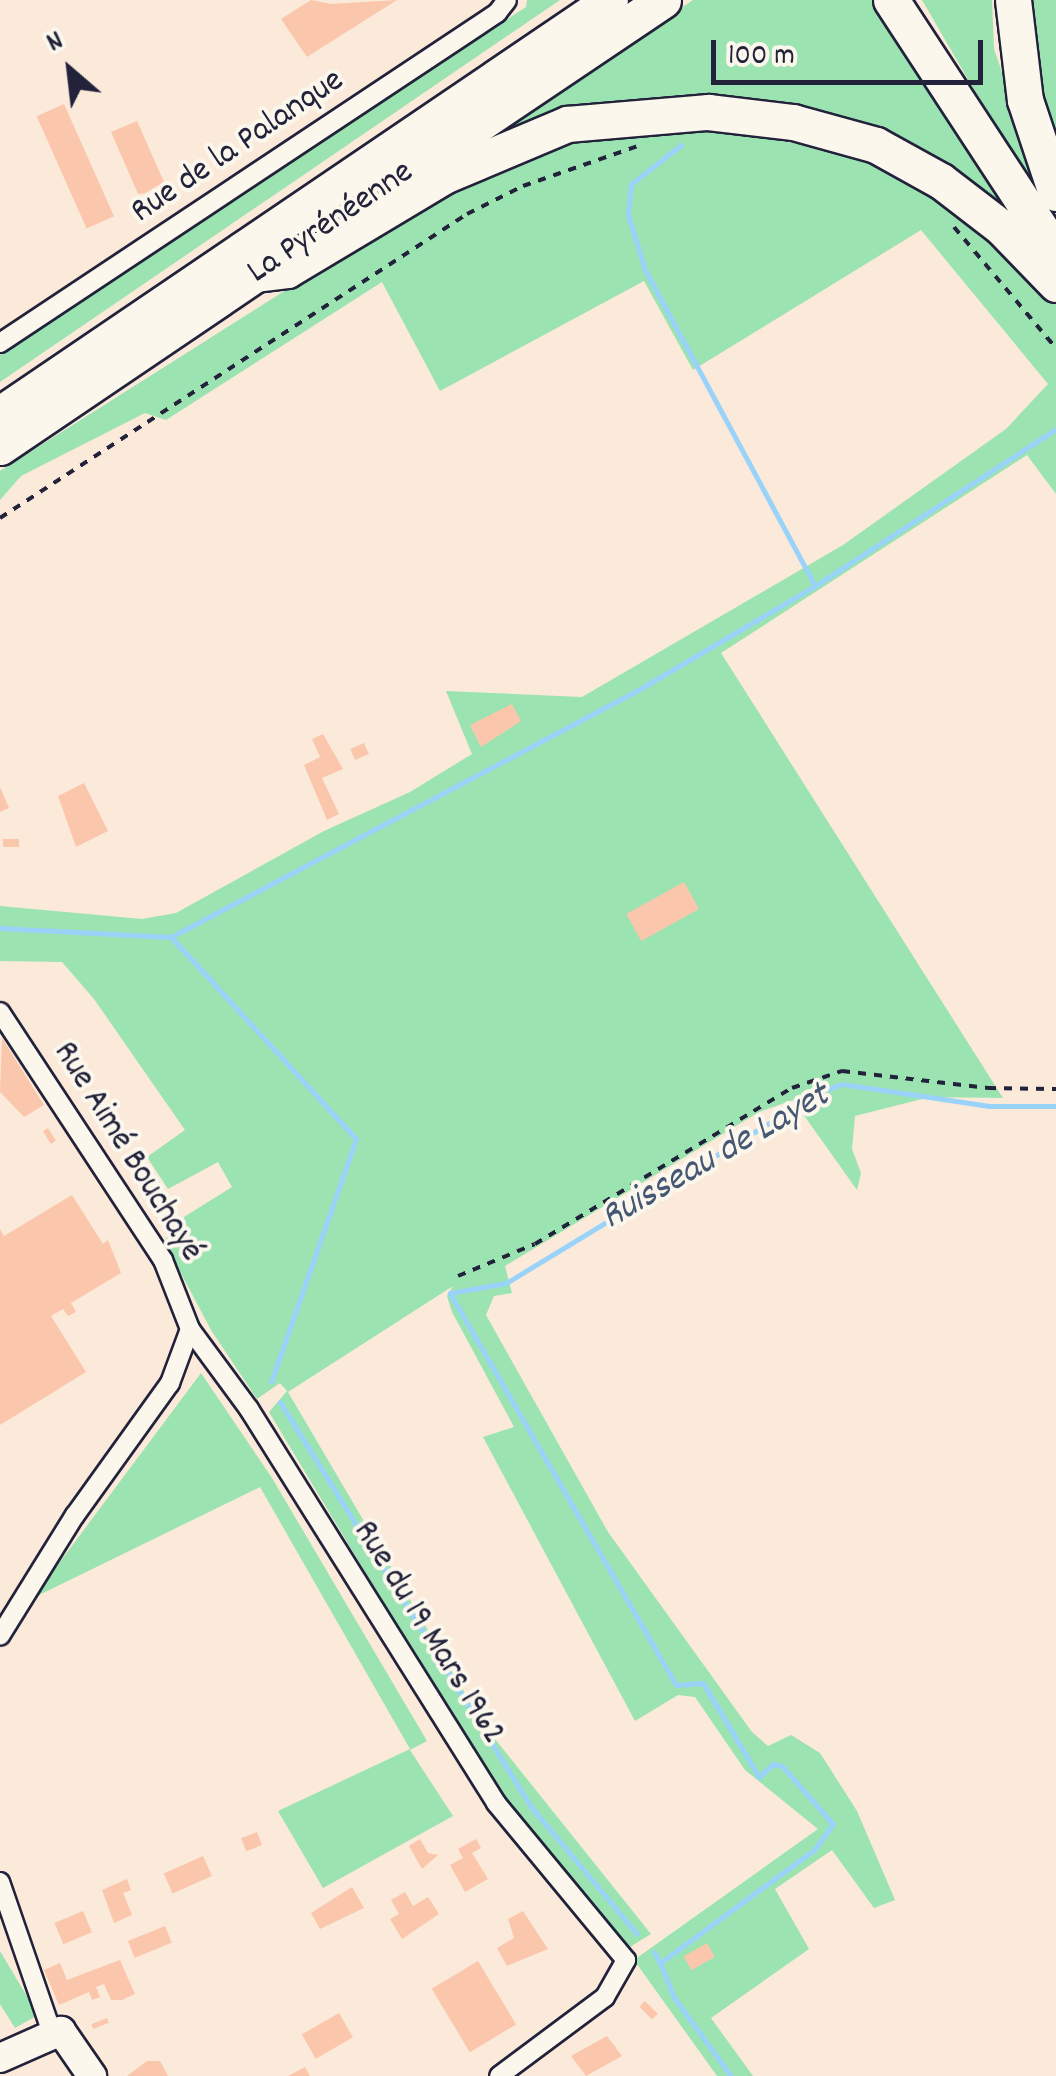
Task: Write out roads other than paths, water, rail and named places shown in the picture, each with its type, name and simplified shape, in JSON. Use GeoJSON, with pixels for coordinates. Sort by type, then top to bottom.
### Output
{"type":"FeatureCollection","features":[{"type":"Feature","properties":{"kind":"highway","name":"La Pyrénéenne"},"geometry":{"type":"LineString","coordinates":[[0,414],[610,0]]}},
{"type":"Feature","properties":{"kind":"highway","name":"La Pyrénéenne"},"geometry":{"type":"LineString","coordinates":[[0,446],[663,0]]}},
{"type":"Feature","properties":{"kind":"highway"},"geometry":{"type":"LineString","coordinates":[[892,0],[1056,252]]}},
{"type":"Feature","properties":{"kind":"highway"},"geometry":{"type":"LineString","coordinates":[[1013,0],[1025,100],[1056,194]]}},
{"type":"Feature","properties":{"kind":"highway"},"geometry":{"type":"LineString","coordinates":[[256,274],[286,270],[444,176],[567,124],[708,112],[793,122],[876,145],[941,181],[1002,228],[1056,284]]}},
{"type":"Feature","properties":{"kind":"street","name":"Rue de la Palanque"},"geometry":{"type":"LineString","coordinates":[[0,343],[498,13],[508,0]]}},
{"type":"Feature","properties":{"kind":"street","name":"Rue Aimé Bouchayé"},"geometry":{"type":"LineString","coordinates":[[0,1012],[163,1260],[190,1329]]}},
{"type":"Feature","properties":{"kind":"street"},"geometry":{"type":"LineString","coordinates":[[0,1636],[75,1514],[170,1382],[190,1329]]}},
{"type":"Feature","properties":{"kind":"street","name":"Rue du 19 Mars 1962"},"geometry":{"type":"LineString","coordinates":[[190,1329],[250,1409],[496,1803],[626,1960],[605,1998],[499,2076]]}},
{"type":"Feature","properties":{"kind":"street"},"geometry":{"type":"LineString","coordinates":[[0,1882],[51,2030]]}},
{"type":"Feature","properties":{"kind":"street"},"geometry":{"type":"LineString","coordinates":[[8,2062],[51,2030],[68,2034],[92,2076]]}},
{"type":"Feature","properties":{"kind":"waterway"},"geometry":{"type":"LineString","coordinates":[[681,145],[631,184],[628,215],[645,270],[815,586]]}},
{"type":"Feature","properties":{"kind":"waterway"},"geometry":{"type":"LineString","coordinates":[[171,937],[640,689],[815,586],[1056,429]]}},
{"type":"Feature","properties":{"kind":"waterway","name":"Ruisseau de Layet"},"geometry":{"type":"LineString","coordinates":[[0,928],[171,937]]}},
{"type":"Feature","properties":{"kind":"waterway"},"geometry":{"type":"LineString","coordinates":[[171,937],[356,1139],[271,1382]]}},
{"type":"Feature","properties":{"kind":"waterway"},"geometry":{"type":"LineString","coordinates":[[654,1952],[660,1963],[814,1850],[833,1824],[782,1766],[773,1764],[759,1777],[703,1683],[676,1685],[450,1293],[506,1283],[824,1090],[842,1084],[989,1106],[1056,1106]]}},
{"type":"Feature","properties":{"kind":"waterway"},"geometry":{"type":"LineString","coordinates":[[280,1402],[532,1808],[637,1934]]}},
{"type":"Feature","properties":{"kind":"waterway"},"geometry":{"type":"LineString","coordinates":[[660,1963],[673,1996],[731,2076]]}}]}
